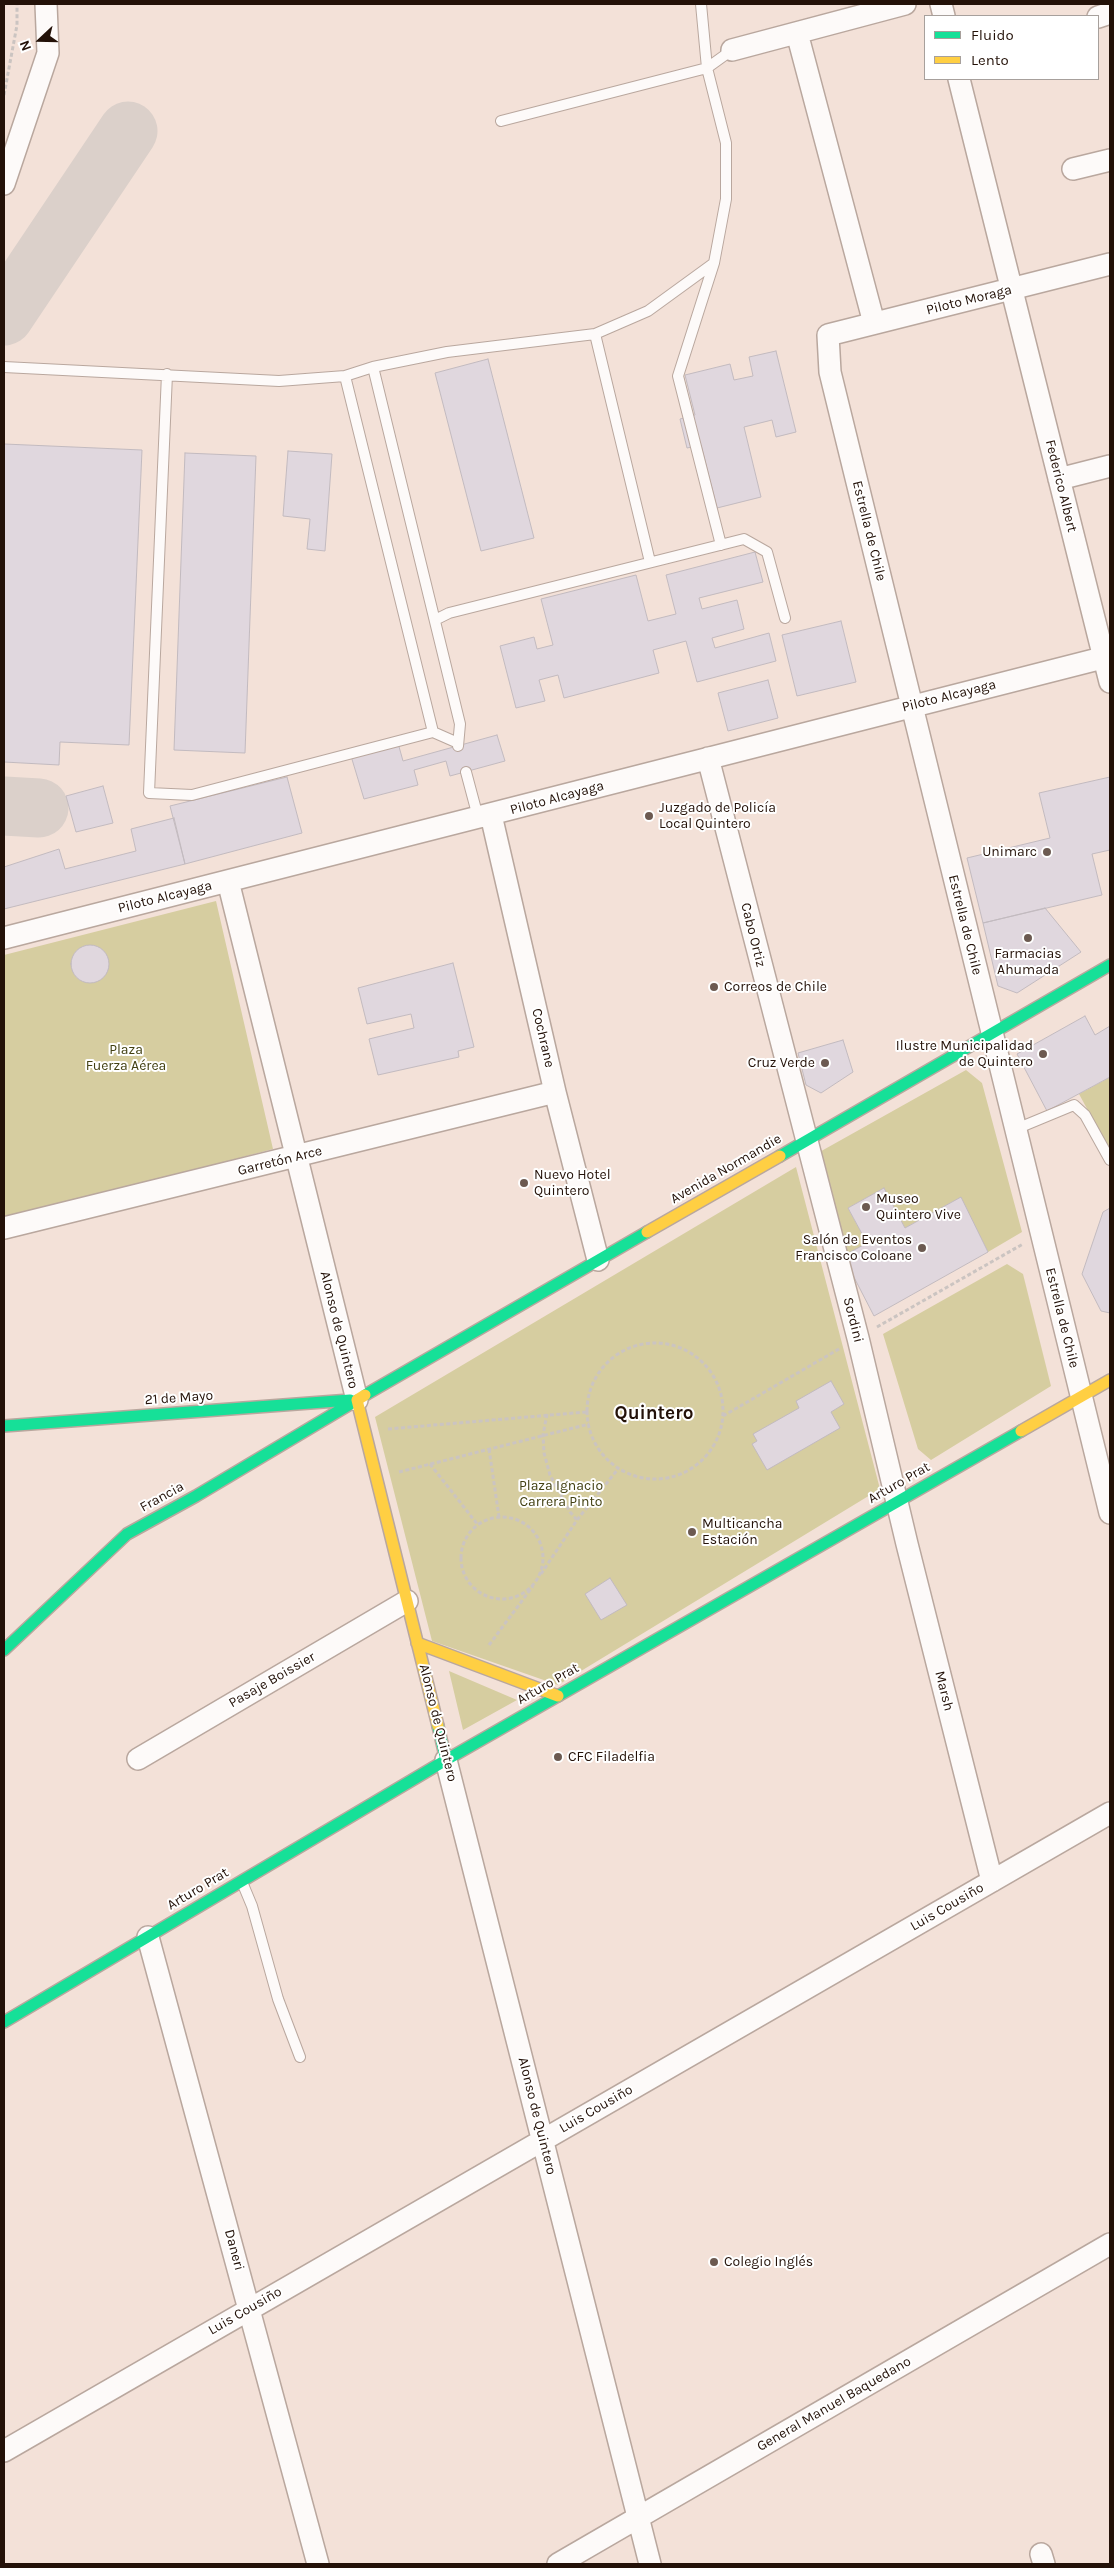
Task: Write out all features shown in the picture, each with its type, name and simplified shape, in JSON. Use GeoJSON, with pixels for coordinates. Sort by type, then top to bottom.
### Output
{"type":"FeatureCollection","features":[{"type":"Feature","properties":{"kind":"main road","name":"Avenida Normandie"},"geometry":{"type":"LineString","coordinates":[[357,1400],[1110,965]]}},
{"type":"Feature","properties":{"kind":"main road","name":"Arturo Prat"},"geometry":{"type":"LineString","coordinates":[[4,2022],[446,1760],[1110,1380]]}},
{"type":"Feature","properties":{"kind":"main road","name":"21 de Mayo"},"geometry":{"type":"LineString","coordinates":[[4,1426],[357,1400]]}},
{"type":"Feature","properties":{"kind":"main road","name":"Alonso de Quintero"},"geometry":{"type":"LineString","coordinates":[[357,1400],[446,1760]]}},
{"type":"Feature","properties":{"kind":"main road","name":"Francia"},"geometry":{"type":"LineString","coordinates":[[4,1650],[127,1534],[196,1496],[357,1400]]}},
{"type":"Feature","properties":{"kind":"main road"},"geometry":{"type":"LineString","coordinates":[[417,1643],[475,1663],[558,1696]]}},
{"type":"Feature","properties":{"kind":"street"},"geometry":{"type":"LineString","coordinates":[[4,184],[48,53],[46,4]]}},
{"type":"Feature","properties":{"kind":"street"},"geometry":{"type":"LineString","coordinates":[[732,50],[905,4]]}},
{"type":"Feature","properties":{"kind":"street"},"geometry":{"type":"LineString","coordinates":[[797,32],[874,324]]}},
{"type":"Feature","properties":{"kind":"street","name":"Federico Albert"},"geometry":{"type":"LineString","coordinates":[[959,80],[1107,657],[1110,682]]}},
{"type":"Feature","properties":{"kind":"street"},"geometry":{"type":"LineString","coordinates":[[1073,169],[1110,160]]}},
{"type":"Feature","properties":{"kind":"street","name":"Piloto Moraga"},"geometry":{"type":"LineString","coordinates":[[828,335],[1110,264]]}},
{"type":"Feature","properties":{"kind":"street","name":"Estrella de Chile"},"geometry":{"type":"LineString","coordinates":[[828,335],[830,372],[1110,1513]]}},
{"type":"Feature","properties":{"kind":"street"},"geometry":{"type":"LineString","coordinates":[[1060,479],[1110,466]]}},
{"type":"Feature","properties":{"kind":"street","name":"Piloto Alcayaga"},"geometry":{"type":"LineString","coordinates":[[4,938],[1107,657]]}},
{"type":"Feature","properties":{"kind":"street","name":"Cabo Ortiz"},"geometry":{"type":"LineString","coordinates":[[708,758],[806,1140]]}},
{"type":"Feature","properties":{"kind":"street","name":"Cochrane"},"geometry":{"type":"LineString","coordinates":[[484,816],[598,1260]]}},
{"type":"Feature","properties":{"kind":"street","name":"Alonso de Quintero"},"geometry":{"type":"LineString","coordinates":[[228,881],[295,1157],[357,1400]]}},
{"type":"Feature","properties":{"kind":"street","name":"Garretón Arce"},"geometry":{"type":"LineString","coordinates":[[4,1228],[555,1092]]}},
{"type":"Feature","properties":{"kind":"street","name":"Sordini"},"geometry":{"type":"LineString","coordinates":[[806,1140],[858,1338],[896,1502]]}},
{"type":"Feature","properties":{"kind":"street","name":"Marsh"},"geometry":{"type":"LineString","coordinates":[[896,1502],[992,1881]]}},
{"type":"Feature","properties":{"kind":"street","name":"Pasaje Boissier"},"geometry":{"type":"LineString","coordinates":[[138,1759],[407,1602]]}},
{"type":"Feature","properties":{"kind":"street","name":"Alonso de Quintero"},"geometry":{"type":"LineString","coordinates":[[446,1760],[650,2564]]}},
{"type":"Feature","properties":{"kind":"street","name":"Luis Cousiño"},"geometry":{"type":"LineString","coordinates":[[4,2451],[1110,1813]]}},
{"type":"Feature","properties":{"kind":"street","name":"Daneri"},"geometry":{"type":"LineString","coordinates":[[148,1937],[318,2564]]}},
{"type":"Feature","properties":{"kind":"street","name":"General Manuel Baquedano"},"geometry":{"type":"LineString","coordinates":[[558,2564],[1110,2244]]}},
{"type":"Feature","properties":{"kind":"lane"},"geometry":{"type":"LineString","coordinates":[[701,4],[707,68],[726,144],[726,199],[714,263],[678,376],[721,545]]}},
{"type":"Feature","properties":{"kind":"lane"},"geometry":{"type":"LineString","coordinates":[[501,121],[707,68],[732,50]]}},
{"type":"Feature","properties":{"kind":"lane"},"geometry":{"type":"LineString","coordinates":[[4,368],[168,374],[279,382],[345,376],[373,367],[447,352],[595,334],[648,311],[714,263]]}},
{"type":"Feature","properties":{"kind":"lane"},"geometry":{"type":"LineString","coordinates":[[595,334],[650,562]]}},
{"type":"Feature","properties":{"kind":"lane"},"geometry":{"type":"LineString","coordinates":[[168,374],[149,792],[192,795],[433,732],[458,745],[460,724],[373,367]]}},
{"type":"Feature","properties":{"kind":"lane"},"geometry":{"type":"LineString","coordinates":[[345,376],[433,732]]}},
{"type":"Feature","properties":{"kind":"lane"},"geometry":{"type":"LineString","coordinates":[[435,620],[449,613],[744,539],[766,552],[785,618]]}},
{"type":"Feature","properties":{"kind":"lane"},"geometry":{"type":"LineString","coordinates":[[466,772],[484,816]]}},
{"type":"Feature","properties":{"kind":"lane"},"geometry":{"type":"LineString","coordinates":[[1016,1129],[1074,1105],[1085,1115],[1110,1160]]}},
{"type":"Feature","properties":{"kind":"lane"},"geometry":{"type":"LineString","coordinates":[[242,1881],[252,1906],[278,1999],[300,2057]]}},
{"type":"Feature","properties":{"kind":"path"},"geometry":{"type":"LineString","coordinates":[[4,95],[17,25],[17,4]]}},
{"type":"Feature","properties":{"kind":"path"},"geometry":{"type":"LineString","coordinates":[[722,1416],[1041,1234]]}},
{"type":"Feature","properties":{"kind":"path"},"geometry":{"type":"LineString","coordinates":[[659,1343],[684,1349],[704,1363],[715,1378],[723,1401],[722,1427],[712,1449],[688,1472],[665,1480],[641,1479],[618,1469],[600,1453],[591,1435],[586,1412],[590,1388],[599,1371],[616,1354],[635,1346],[659,1343]]}},
{"type":"Feature","properties":{"kind":"path"},"geometry":{"type":"LineString","coordinates":[[365,1432],[546,1414],[586,1412]]}},
{"type":"Feature","properties":{"kind":"path"},"geometry":{"type":"LineString","coordinates":[[546,1414],[543,1435],[544,1453],[550,1475],[570,1512],[577,1520]]}},
{"type":"Feature","properties":{"kind":"path"},"geometry":{"type":"LineString","coordinates":[[376,1478],[589,1424]]}},
{"type":"Feature","properties":{"kind":"path"},"geometry":{"type":"LineString","coordinates":[[489,1449],[499,1517]]}},
{"type":"Feature","properties":{"kind":"path"},"geometry":{"type":"LineString","coordinates":[[430,1464],[478,1525]]}},
{"type":"Feature","properties":{"kind":"path"},"geometry":{"type":"LineString","coordinates":[[475,1663],[540,1576],[577,1520],[618,1469]]}},
{"type":"Feature","properties":{"kind":"path"},"geometry":{"type":"LineString","coordinates":[[499,1517],[520,1521],[534,1533],[542,1548],[543,1563],[540,1576],[518,1597],[499,1600],[482,1595],[467,1581],[460,1562],[466,1539],[478,1525],[499,1517]]}},
{"type":"Feature","properties":{"kind":"green space","name":"Plaza Fuerza Aérea"},"geometry":{"type":"Polygon","coordinates":[[[216,901],[273,1149],[4,1220],[4,955],[216,901]]]}},
{"type":"Feature","properties":{"kind":"green space"},"geometry":{"type":"Polygon","coordinates":[[[966,1070],[982,1083],[1022,1232],[988,1252],[960,1198],[905,1228],[883,1189],[848,1208],[867,1243],[846,1255],[816,1154],[966,1070]]]}},
{"type":"Feature","properties":{"kind":"green space"},"geometry":{"type":"Polygon","coordinates":[[[1110,1077],[1110,1151],[1079,1094],[1110,1077]]]}},
{"type":"Feature","properties":{"kind":"green space","name":"Plaza Ignacio Carrera Pinto"},"geometry":{"type":"Polygon","coordinates":[[[796,1167],[880,1489],[558,1685],[432,1641],[375,1417],[796,1167]]]}},
{"type":"Feature","properties":{"kind":"green space"},"geometry":{"type":"Polygon","coordinates":[[[1007,1264],[1023,1274],[1051,1386],[931,1460],[918,1449],[883,1334],[1007,1264]]]}},
{"type":"Feature","properties":{"kind":"green space"},"geometry":{"type":"Polygon","coordinates":[[[449,1671],[517,1700],[463,1730],[449,1671]]]}},
{"type":"Feature","properties":{"kind":"building"},"geometry":{"type":"Polygon","coordinates":[[[776,351],[796,432],[776,437],[772,420],[744,427],[761,497],[717,508],[701,445],[687,448],[680,419],[695,415],[685,375],[730,364],[734,380],[753,376],[749,357],[776,351]]]}},
{"type":"Feature","properties":{"kind":"building"},"geometry":{"type":"Polygon","coordinates":[[[488,359],[534,538],[481,551],[435,373],[488,359]]]}},
{"type":"Feature","properties":{"kind":"building"},"geometry":{"type":"Polygon","coordinates":[[[4,444],[142,450],[129,745],[60,742],[59,765],[4,762],[4,444]]]}},
{"type":"Feature","properties":{"kind":"building"},"geometry":{"type":"Polygon","coordinates":[[[288,451],[332,454],[325,551],[307,549],[310,519],[283,516],[288,451]]]}},
{"type":"Feature","properties":{"kind":"building"},"geometry":{"type":"Polygon","coordinates":[[[185,453],[256,456],[245,753],[174,750],[185,453]]]}},
{"type":"Feature","properties":{"kind":"building"},"geometry":{"type":"Polygon","coordinates":[[[755,552],[763,582],[699,598],[702,609],[737,600],[744,629],[712,638],[715,648],[769,633],[776,661],[697,682],[686,641],[653,650],[659,673],[564,698],[558,675],[539,680],[545,701],[516,708],[500,646],[534,637],[537,649],[553,645],[541,599],[636,575],[648,621],[676,614],[666,575],[755,552]]]}},
{"type":"Feature","properties":{"kind":"building"},"geometry":{"type":"Polygon","coordinates":[[[841,621],[856,682],[797,696],[782,635],[841,621]]]}},
{"type":"Feature","properties":{"kind":"building"},"geometry":{"type":"Polygon","coordinates":[[[768,680],[778,718],[728,731],[718,693],[768,680]]]}},
{"type":"Feature","properties":{"kind":"building"},"geometry":{"type":"Polygon","coordinates":[[[497,735],[505,761],[450,776],[446,761],[414,770],[418,785],[364,799],[351,756],[398,743],[403,761],[497,735]]]}},
{"type":"Feature","properties":{"kind":"building"},"geometry":{"type":"Polygon","coordinates":[[[287,777],[302,833],[185,864],[170,806],[287,777]]]}},
{"type":"Feature","properties":{"kind":"building","name":"Unimarc"},"geometry":{"type":"Polygon","coordinates":[[[1110,777],[1110,850],[1092,854],[1102,895],[983,923],[967,858],[1050,838],[1039,793],[1110,777]]]}},
{"type":"Feature","properties":{"kind":"building"},"geometry":{"type":"Polygon","coordinates":[[[103,786],[113,823],[76,832],[66,796],[103,786]]]}},
{"type":"Feature","properties":{"kind":"building"},"geometry":{"type":"Polygon","coordinates":[[[174,818],[185,864],[4,909],[4,867],[59,849],[65,869],[136,851],[131,829],[174,818]]]}},
{"type":"Feature","properties":{"kind":"building","name":"Farmacias Ahumada"},"geometry":{"type":"Polygon","coordinates":[[[1045,908],[1081,952],[1017,993],[998,986],[983,923],[1045,908]]]}},
{"type":"Feature","properties":{"kind":"building"},"geometry":{"type":"Polygon","coordinates":[[[90,945],[103,951],[109,964],[103,977],[90,983],[77,977],[71,964],[77,951],[90,945]]]}},
{"type":"Feature","properties":{"kind":"building"},"geometry":{"type":"Polygon","coordinates":[[[453,963],[474,1047],[458,1051],[459,1057],[378,1075],[369,1039],[414,1028],[411,1014],[367,1024],[358,988],[453,963]]]}},
{"type":"Feature","properties":{"kind":"building"},"geometry":{"type":"Polygon","coordinates":[[[1085,1016],[1095,1035],[1110,1026],[1110,1077],[1047,1111],[1017,1054],[1085,1016]]]}},
{"type":"Feature","properties":{"kind":"building","name":"Cruz Verde"},"geometry":{"type":"Polygon","coordinates":[[[843,1040],[853,1072],[821,1093],[806,1085],[798,1053],[843,1040]]]}},
{"type":"Feature","properties":{"kind":"building","name":"Salón de Eventos Francisco Coloane"},"geometry":{"type":"Polygon","coordinates":[[[884,1188],[905,1228],[961,1197],[988,1252],[874,1316],[843,1256],[867,1243],[848,1208],[884,1188]]]}},
{"type":"Feature","properties":{"kind":"building"},"geometry":{"type":"Polygon","coordinates":[[[1110,1208],[1110,1313],[1101,1311],[1082,1274],[1103,1212],[1110,1208]]]}},
{"type":"Feature","properties":{"kind":"building"},"geometry":{"type":"Polygon","coordinates":[[[831,1381],[844,1404],[831,1412],[840,1428],[767,1470],[752,1444],[757,1441],[753,1434],[799,1408],[796,1401],[831,1381]]]}},
{"type":"Feature","properties":{"kind":"building"},"geometry":{"type":"Polygon","coordinates":[[[610,1578],[627,1605],[601,1620],[585,1594],[610,1578]]]}},
{"type":"Feature","properties":{"kind":"taxiway"},"geometry":{"type":"LineString","coordinates":[[4,316],[128,131]]}},
{"type":"Feature","properties":{"kind":"taxiway"},"geometry":{"type":"LineString","coordinates":[[4,806],[39,808]]}},
{"type":"Feature","properties":{"kind":"traffic: fast"},"geometry":{"type":"LineString","coordinates":[[780,1156],[1110,965]]}},
{"type":"Feature","properties":{"kind":"traffic: fast"},"geometry":{"type":"LineString","coordinates":[[365,1395],[647,1232]]}},
{"type":"Feature","properties":{"kind":"traffic: fast"},"geometry":{"type":"LineString","coordinates":[[4,1426],[350,1400]]}},
{"type":"Feature","properties":{"kind":"traffic: fast"},"geometry":{"type":"LineString","coordinates":[[4,1650],[127,1534],[196,1496],[357,1400]]}},
{"type":"Feature","properties":{"kind":"traffic: fast"},"geometry":{"type":"LineString","coordinates":[[438,1726],[446,1760],[1021,1431]]}},
{"type":"Feature","properties":{"kind":"traffic: fast"},"geometry":{"type":"LineString","coordinates":[[4,2022],[446,1760]]}},
{"type":"Feature","properties":{"kind":"traffic: slow"},"geometry":{"type":"LineString","coordinates":[[647,1232],[780,1156]]}},
{"type":"Feature","properties":{"kind":"traffic: slow"},"geometry":{"type":"LineString","coordinates":[[1021,1431],[1110,1380]]}},
{"type":"Feature","properties":{"kind":"traffic: slow"},"geometry":{"type":"LineString","coordinates":[[365,1395],[357,1400],[438,1726]]}},
{"type":"Feature","properties":{"kind":"traffic: slow"},"geometry":{"type":"LineString","coordinates":[[417,1643],[558,1696]]}},
{"type":"Feature","properties":{"kind":"place","name":"Juzgado de Policía Local Quintero"},"geometry":{"type":"Point","coordinates":[649,816]}},
{"type":"Feature","properties":{"kind":"place","name":"Unimarc"},"geometry":{"type":"Point","coordinates":[1047,852]}},
{"type":"Feature","properties":{"kind":"place","name":"Farmacias Ahumada"},"geometry":{"type":"Point","coordinates":[1028,938]}},
{"type":"Feature","properties":{"kind":"place","name":"Correos de Chile"},"geometry":{"type":"Point","coordinates":[714,987]}},
{"type":"Feature","properties":{"kind":"place","name":"Ilustre Municipalidad de Quintero"},"geometry":{"type":"Point","coordinates":[1043,1054]}},
{"type":"Feature","properties":{"kind":"place","name":"Cruz Verde"},"geometry":{"type":"Point","coordinates":[825,1063]}},
{"type":"Feature","properties":{"kind":"place","name":"Nuevo Hotel Quintero"},"geometry":{"type":"Point","coordinates":[524,1183]}},
{"type":"Feature","properties":{"kind":"place","name":"Museo Quintero Vive"},"geometry":{"type":"Point","coordinates":[866,1207]}},
{"type":"Feature","properties":{"kind":"place","name":"Salón de Eventos Francisco Coloane"},"geometry":{"type":"Point","coordinates":[922,1248]}},
{"type":"Feature","properties":{"kind":"place","name":"Multicancha Estación"},"geometry":{"type":"Point","coordinates":[692,1532]}},
{"type":"Feature","properties":{"kind":"place","name":"CFC Filadelfia"},"geometry":{"type":"Point","coordinates":[558,1757]}},
{"type":"Feature","properties":{"kind":"place","name":"Colegio Inglés"},"geometry":{"type":"Point","coordinates":[714,2262]}},
{"type":"Feature","properties":{"kind":"district","name":"Quintero"},"geometry":{"type":"Point","coordinates":[654,1414]}}]}
